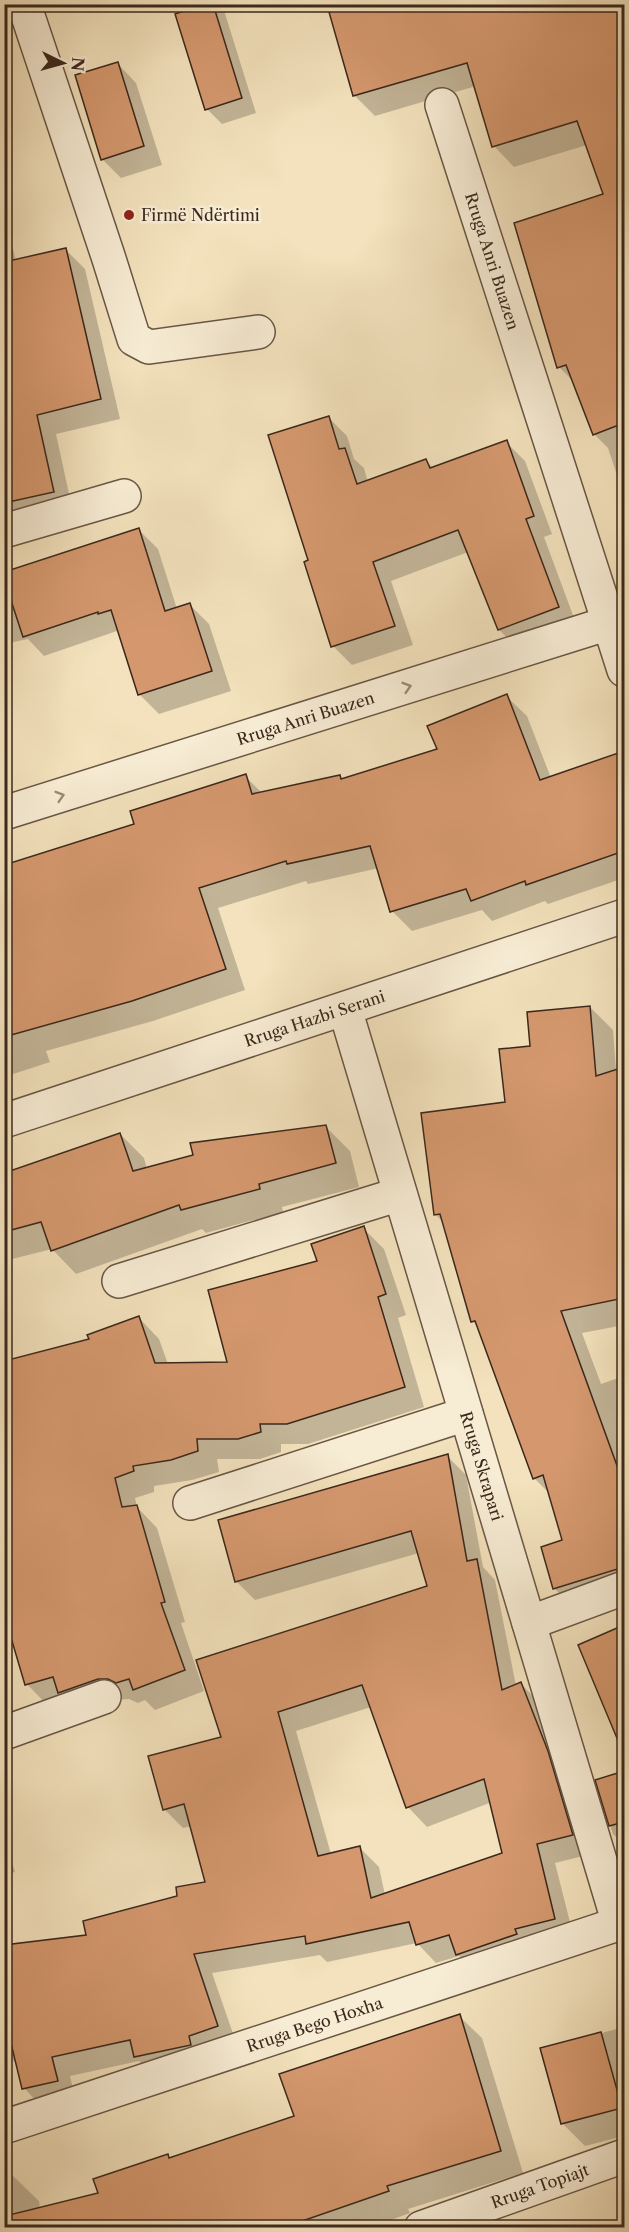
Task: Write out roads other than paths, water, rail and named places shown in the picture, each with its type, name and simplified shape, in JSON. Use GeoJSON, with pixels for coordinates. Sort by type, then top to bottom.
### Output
{"type":"FeatureCollection","features":[{"type":"Feature","properties":{"kind":"street"},"geometry":{"type":"LineString","coordinates":[[24,4],[134,339],[149,347],[258,332]]}},
{"type":"Feature","properties":{"kind":"street","name":"Rruga Anri Buazen"},"geometry":{"type":"LineString","coordinates":[[442,105],[624,670]]}},
{"type":"Feature","properties":{"kind":"street"},"geometry":{"type":"LineString","coordinates":[[4,531],[124,496]]}},
{"type":"Feature","properties":{"kind":"street","name":"Rruga Anri Buazen"},"geometry":{"type":"LineString","coordinates":[[4,813],[609,623]]}},
{"type":"Feature","properties":{"kind":"street","name":"Rruga Hazbi Serani"},"geometry":{"type":"LineString","coordinates":[[4,1121],[624,916]]}},
{"type":"Feature","properties":{"kind":"street","name":"Rruga Skrapari"},"geometry":{"type":"LineString","coordinates":[[345,1009],[529,1623],[622,1923]]}},
{"type":"Feature","properties":{"kind":"street"},"geometry":{"type":"LineString","coordinates":[[119,1281],[400,1194]]}},
{"type":"Feature","properties":{"kind":"street"},"geometry":{"type":"LineString","coordinates":[[190,1503],[466,1413]]}},
{"type":"Feature","properties":{"kind":"street"},"geometry":{"type":"LineString","coordinates":[[529,1623],[624,1588]]}},
{"type":"Feature","properties":{"kind":"street"},"geometry":{"type":"LineString","coordinates":[[4,1733],[104,1697]]}},
{"type":"Feature","properties":{"kind":"street","name":"Rruga Bego Hoxha"},"geometry":{"type":"LineString","coordinates":[[4,2127],[622,1923]]}},
{"type":"Feature","properties":{"kind":"street","name":"Rruga Topiajt"},"geometry":{"type":"LineString","coordinates":[[421,2228],[624,2156]]}},
{"type":"Feature","properties":{"kind":"place","name":"Firmë Ndërtimi"},"geometry":{"type":"Point","coordinates":[129,215]}}]}
